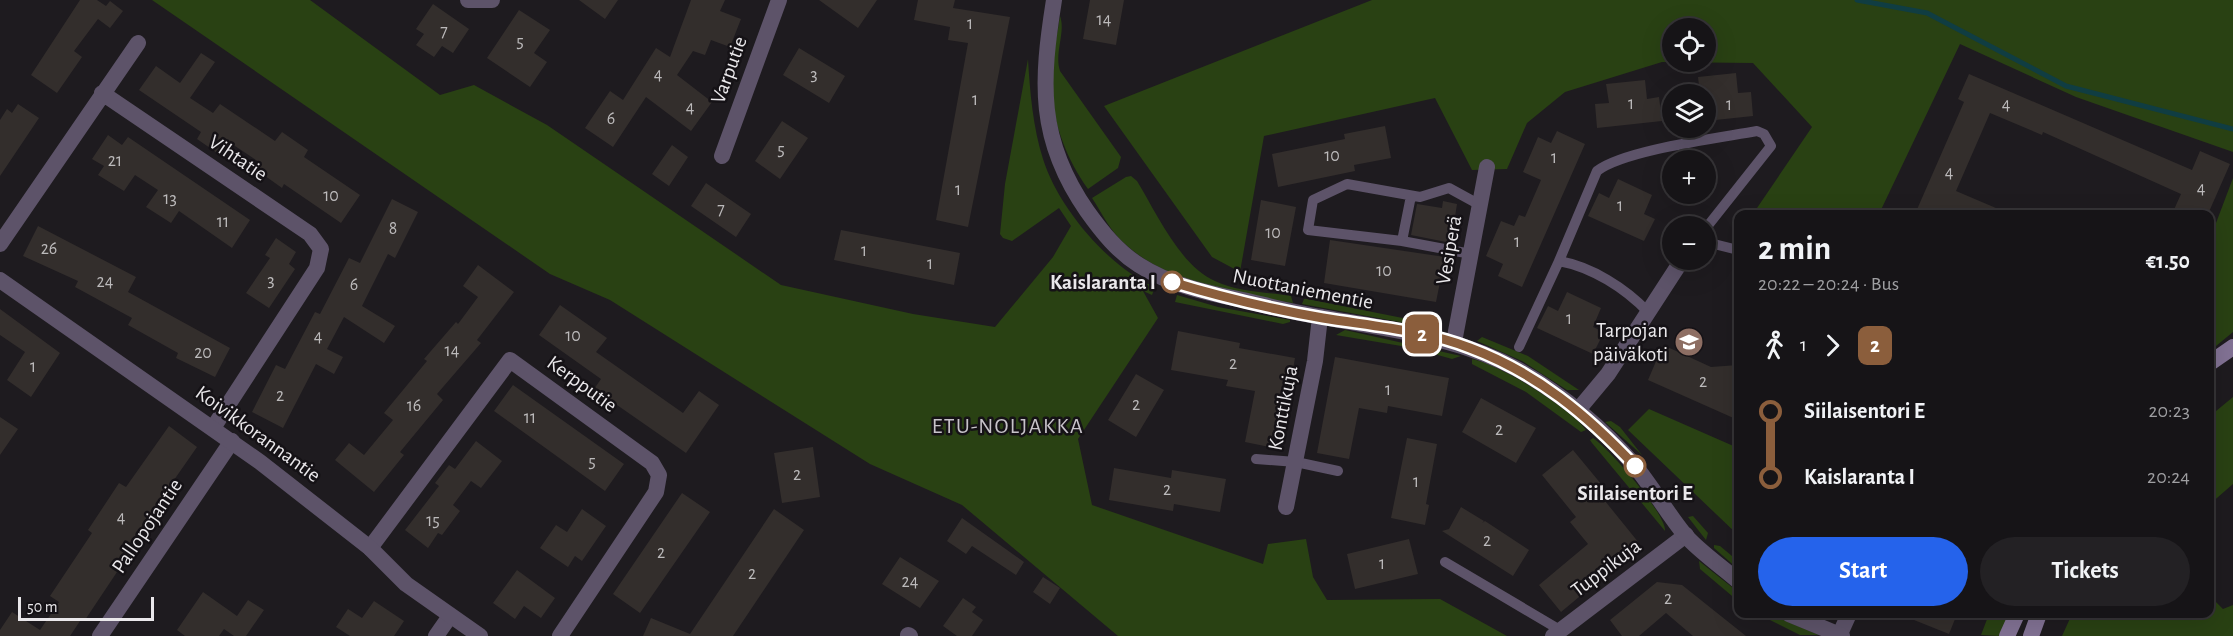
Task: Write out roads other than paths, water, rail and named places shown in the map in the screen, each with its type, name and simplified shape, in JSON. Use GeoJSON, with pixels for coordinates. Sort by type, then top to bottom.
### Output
{"type":"FeatureCollection","features":[{"type":"Feature","properties":{"kind":"main road"},"geometry":{"type":"LineString","coordinates":[[2214,360],[2233,347]]}},
{"type":"Feature","properties":{"kind":"main road"},"geometry":{"type":"LineString","coordinates":[[2007,636],[2015,618]]}},
{"type":"Feature","properties":{"kind":"main road"},"geometry":{"type":"LineString","coordinates":[[2031,636],[2038,618]]}},
{"type":"Feature","properties":{"kind":"street"},"geometry":{"type":"LineString","coordinates":[[468,0],[492,0]]}},
{"type":"Feature","properties":{"kind":"street","name":"Varputie"},"geometry":{"type":"LineString","coordinates":[[722,156],[779,0]]}},
{"type":"Feature","properties":{"kind":"street","name":"Nuottaniementie"},"geometry":{"type":"LineString","coordinates":[[1054,0],[1044,63],[1044,89],[1053,145],[1075,193],[1111,243],[1139,265],[1172,282],[1320,317],[1454,342],[1520,371],[1563,397],[1578,410],[1635,466],[1686,535],[1734,577]]}},
{"type":"Feature","properties":{"kind":"street"},"geometry":{"type":"LineString","coordinates":[[0,244],[138,43]]}},
{"type":"Feature","properties":{"kind":"street","name":"Vihtatie"},"geometry":{"type":"LineString","coordinates":[[102,93],[310,234],[321,249],[316,268],[213,428]]}},
{"type":"Feature","properties":{"kind":"street","name":"Vesiperä"},"geometry":{"type":"LineString","coordinates":[[1454,342],[1487,166]]}},
{"type":"Feature","properties":{"kind":"street"},"geometry":{"type":"LineString","coordinates":[[1578,410],[1608,374],[1675,270]]}},
{"type":"Feature","properties":{"kind":"street","name":"Koivikkorannantie"},"geometry":{"type":"LineString","coordinates":[[0,280],[232,441],[370,548],[406,584],[480,636]]}},
{"type":"Feature","properties":{"kind":"street","name":"Konttikuja"},"geometry":{"type":"LineString","coordinates":[[1286,507],[1315,361],[1320,317]]}},
{"type":"Feature","properties":{"kind":"street","name":"Kerpputie"},"geometry":{"type":"LineString","coordinates":[[370,548],[510,360],[652,463],[659,475],[656,492],[560,636]]}},
{"type":"Feature","properties":{"kind":"street","name":"Pallopojantie"},"geometry":{"type":"LineString","coordinates":[[100,636],[232,441]]}},
{"type":"Feature","properties":{"kind":"street","name":"Tuppikuja"},"geometry":{"type":"LineString","coordinates":[[1557,633],[1686,535]]}},
{"type":"Feature","properties":{"kind":"street"},"geometry":{"type":"LineString","coordinates":[[435,636],[450,616]]}},
{"type":"Feature","properties":{"kind":"street"},"geometry":{"type":"LineString","coordinates":[[1798,618],[1840,636],[1847,618]]}},
{"type":"Feature","properties":{"kind":"lane"},"geometry":{"type":"LineString","coordinates":[[1519,347],[1597,171],[1609,162],[1757,131],[1764,134],[1770,146],[1715,216]]}},
{"type":"Feature","properties":{"kind":"lane"},"geometry":{"type":"LineString","coordinates":[[1471,254],[1402,241],[1308,230],[1313,200],[1347,184],[1420,197],[1449,188],[1480,205]]}},
{"type":"Feature","properties":{"kind":"lane"},"geometry":{"type":"LineString","coordinates":[[1402,241],[1411,196]]}},
{"type":"Feature","properties":{"kind":"lane"},"geometry":{"type":"LineString","coordinates":[[1716,244],[1734,249]]}},
{"type":"Feature","properties":{"kind":"lane"},"geometry":{"type":"LineString","coordinates":[[1559,261],[1590,271],[1638,301],[1648,312]]}},
{"type":"Feature","properties":{"kind":"lane"},"geometry":{"type":"LineString","coordinates":[[1256,459],[1296,462],[1338,471]]}},
{"type":"Feature","properties":{"kind":"lane"},"geometry":{"type":"LineString","coordinates":[[1445,562],[1557,633]]}},
{"type":"Feature","properties":{"kind":"waterway"},"geometry":{"type":"LineString","coordinates":[[1857,0],[1927,13],[2066,86],[2233,129]]}},
{"type":"Feature","properties":{"kind":"place","name":"Kaislaranta I"},"geometry":{"type":"Point","coordinates":[1172,282]}},
{"type":"Feature","properties":{"kind":"place","name":"Tarpojan päiväkoti"},"geometry":{"type":"Point","coordinates":[1689,342]}},
{"type":"Feature","properties":{"kind":"place","name":"Siilaisentori E"},"geometry":{"type":"Point","coordinates":[1635,466]}},
{"type":"Feature","properties":{"kind":"district","name":"ETU-NOLJAKKA"},"geometry":{"type":"Point","coordinates":[1008,426]}}]}
